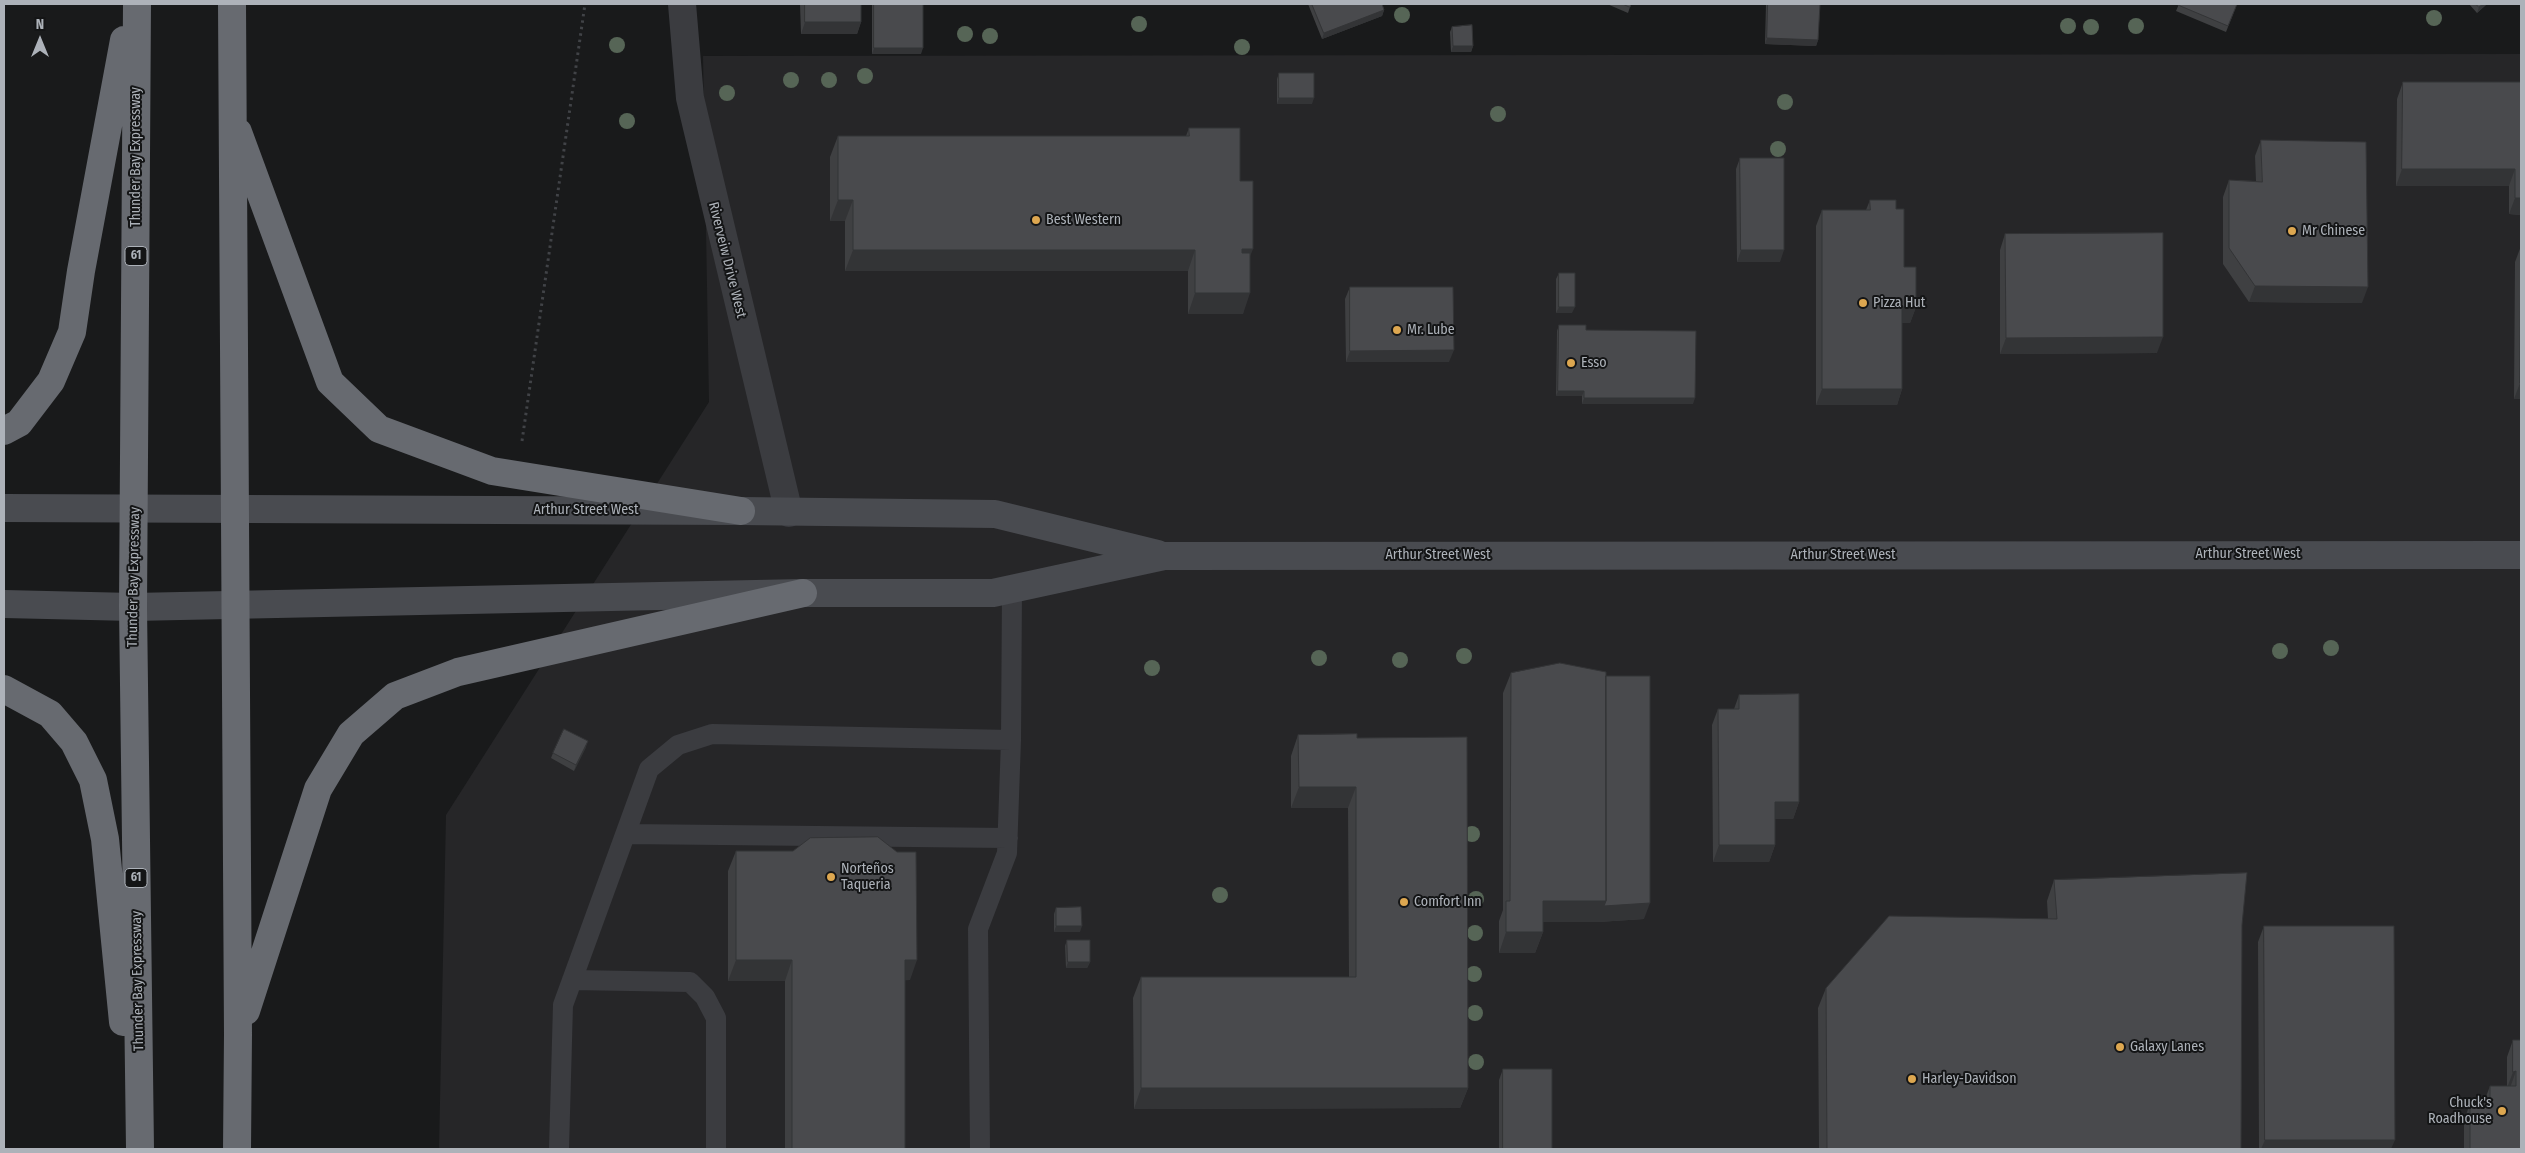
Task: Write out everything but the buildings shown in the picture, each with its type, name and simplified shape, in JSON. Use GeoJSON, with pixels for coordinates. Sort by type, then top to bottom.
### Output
{"type":"FeatureCollection","features":[{"type":"Feature","properties":{"kind":"highway"},"geometry":{"type":"LineString","coordinates":[[4,431],[20,423],[51,381],[72,332],[81,271],[131,4]]}},
{"type":"Feature","properties":{"kind":"highway","name":"Thunder Bay Expressway"},"geometry":{"type":"LineString","coordinates":[[137,4],[135,508],[132,607],[140,1149]]}},
{"type":"Feature","properties":{"kind":"highway"},"geometry":{"type":"LineString","coordinates":[[232,4],[234,606],[238,1034],[237,1149]]}},
{"type":"Feature","properties":{"kind":"highway"},"geometry":{"type":"LineString","coordinates":[[232,114],[330,382],[379,429],[492,471],[741,511]]}},
{"type":"Feature","properties":{"kind":"highway"},"geometry":{"type":"LineString","coordinates":[[238,1034],[318,788],[351,734],[395,696],[458,672],[803,593]]}},
{"type":"Feature","properties":{"kind":"highway"},"geometry":{"type":"LineString","coordinates":[[4,689],[50,714],[74,742],[93,780],[105,839],[118,980],[140,1149]]}},
{"type":"Feature","properties":{"kind":"main road","name":"Arthur Street West"},"geometry":{"type":"LineString","coordinates":[[4,508],[995,514],[1164,556]]}},
{"type":"Feature","properties":{"kind":"main road","name":"Arthur Street West"},"geometry":{"type":"LineString","coordinates":[[4,604],[132,607],[234,606],[803,593],[993,594],[1164,556],[2521,555]]}},
{"type":"Feature","properties":{"kind":"street","name":"Riverveiw Drive West"},"geometry":{"type":"LineString","coordinates":[[682,4],[690,98],[789,513]]}},
{"type":"Feature","properties":{"kind":"lane"},"geometry":{"type":"LineString","coordinates":[[980,1149],[978,929],[1007,853],[1011,740],[1012,589]]}},
{"type":"Feature","properties":{"kind":"lane"},"geometry":{"type":"LineString","coordinates":[[560,1149],[563,1005],[649,769],[678,745],[712,734],[1011,740]]}},
{"type":"Feature","properties":{"kind":"lane"},"geometry":{"type":"LineString","coordinates":[[626,834],[1008,838]]}},
{"type":"Feature","properties":{"kind":"lane"},"geometry":{"type":"LineString","coordinates":[[572,980],[690,982],[705,996],[716,1018],[716,1149]]}},
{"type":"Feature","properties":{"kind":"path"},"geometry":{"type":"LineString","coordinates":[[517,476],[585,4]]}},
{"type":"Feature","properties":{"kind":"shaded area"},"geometry":{"type":"Polygon","coordinates":[[[2521,54],[2521,1149],[439,1149],[446,815],[709,402],[703,56],[2521,54]]]}},
{"type":"Feature","properties":{"kind":"place","name":"Best Western"},"geometry":{"type":"Point","coordinates":[1036,220]}},
{"type":"Feature","properties":{"kind":"place","name":"Mr Chinese"},"geometry":{"type":"Point","coordinates":[2292,231]}},
{"type":"Feature","properties":{"kind":"place","name":"Pizza Hut"},"geometry":{"type":"Point","coordinates":[1863,303]}},
{"type":"Feature","properties":{"kind":"place","name":"Mr. Lube"},"geometry":{"type":"Point","coordinates":[1397,330]}},
{"type":"Feature","properties":{"kind":"place","name":"Esso"},"geometry":{"type":"Point","coordinates":[1571,363]}},
{"type":"Feature","properties":{"kind":"place","name":"Norteños Taqueria"},"geometry":{"type":"Point","coordinates":[831,877]}},
{"type":"Feature","properties":{"kind":"place","name":"Comfort Inn"},"geometry":{"type":"Point","coordinates":[1404,902]}},
{"type":"Feature","properties":{"kind":"place","name":"Galaxy Lanes"},"geometry":{"type":"Point","coordinates":[2120,1047]}},
{"type":"Feature","properties":{"kind":"place","name":"Harley-Davidson"},"geometry":{"type":"Point","coordinates":[1912,1079]}},
{"type":"Feature","properties":{"kind":"place","name":"Chuck's Roadhouse"},"geometry":{"type":"Point","coordinates":[2502,1111]}}]}
